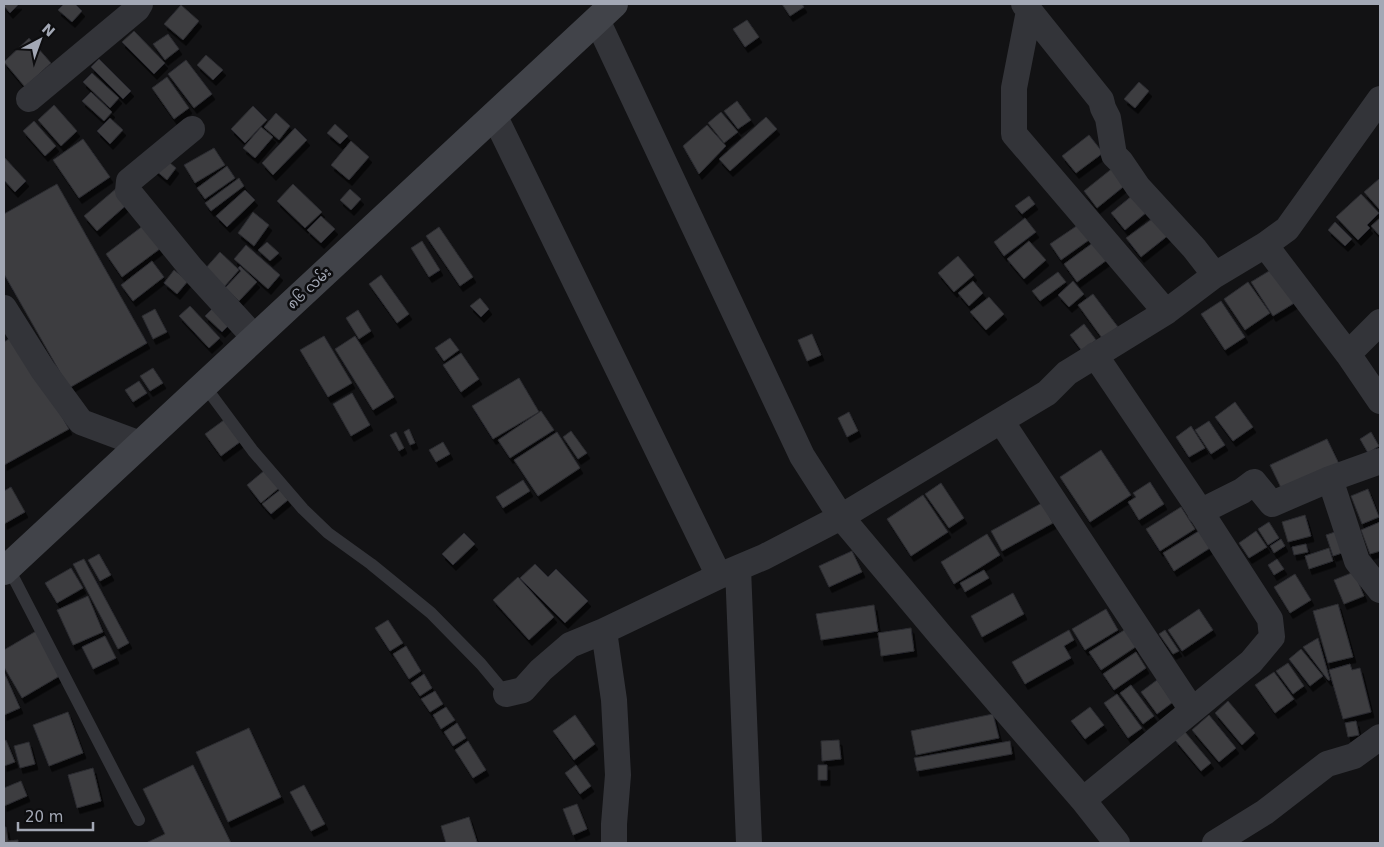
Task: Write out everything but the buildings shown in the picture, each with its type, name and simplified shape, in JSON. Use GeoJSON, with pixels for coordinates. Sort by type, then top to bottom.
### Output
{"type":"FeatureCollection","features":[{"type":"Feature","properties":{"kind":"street"},"geometry":{"type":"LineString","coordinates":[[30,100],[140,4]]}},
{"type":"Feature","properties":{"kind":"street"},"geometry":{"type":"LineString","coordinates":[[1026,8],[1101,100],[1102,108],[1108,118],[1114,155],[1138,187],[1194,248],[1215,275]]}},
{"type":"Feature","properties":{"kind":"street"},"geometry":{"type":"LineString","coordinates":[[1026,8],[1014,88],[1014,134],[1166,312]]}},
{"type":"Feature","properties":{"kind":"street"},"geometry":{"type":"LineString","coordinates":[[605,12],[802,456],[841,517],[1083,800],[1116,843]]}},
{"type":"Feature","properties":{"kind":"street","name":"၈၆ လမ်း"},"geometry":{"type":"LineString","coordinates":[[6,569],[605,12]]}},
{"type":"Feature","properties":{"kind":"street"},"geometry":{"type":"LineString","coordinates":[[506,694],[523,690],[541,670],[570,645],[764,557],[841,517],[1047,393],[1068,373],[1166,312],[1215,275],[1265,245],[1286,228],[1380,99]]}},
{"type":"Feature","properties":{"kind":"street"},"geometry":{"type":"LineString","coordinates":[[494,116],[729,572],[749,843]]}},
{"type":"Feature","properties":{"kind":"street"},"geometry":{"type":"LineString","coordinates":[[192,129],[129,181],[128,191],[191,268],[255,338]]}},
{"type":"Feature","properties":{"kind":"street"},"geometry":{"type":"LineString","coordinates":[[1265,245],[1348,354],[1380,401]]}},
{"type":"Feature","properties":{"kind":"street"},"geometry":{"type":"LineString","coordinates":[[4,308],[43,370],[81,422],[140,444]]}},
{"type":"Feature","properties":{"kind":"street"},"geometry":{"type":"LineString","coordinates":[[1348,354],[1380,322]]}},
{"type":"Feature","properties":{"kind":"street"},"geometry":{"type":"LineString","coordinates":[[1083,800],[1251,662],[1272,637],[1270,618],[1095,355]]}},
{"type":"Feature","properties":{"kind":"street"},"geometry":{"type":"LineString","coordinates":[[1001,421],[1192,710]]}},
{"type":"Feature","properties":{"kind":"street"},"geometry":{"type":"LineString","coordinates":[[1200,512],[1242,491],[1254,482],[1272,504],[1330,479],[1380,461]]}},
{"type":"Feature","properties":{"kind":"street"},"geometry":{"type":"LineString","coordinates":[[1330,479],[1357,561],[1380,590]]}},
{"type":"Feature","properties":{"kind":"street"},"geometry":{"type":"LineString","coordinates":[[604,631],[614,700],[618,775],[614,843]]}},
{"type":"Feature","properties":{"kind":"street"},"geometry":{"type":"LineString","coordinates":[[1215,843],[1266,812],[1327,764],[1354,756],[1380,737]]}},
{"type":"Feature","properties":{"kind":"lane"},"geometry":{"type":"LineString","coordinates":[[204,386],[253,451],[303,509],[328,533],[371,564],[431,613],[481,664],[506,694]]}},
{"type":"Feature","properties":{"kind":"lane"},"geometry":{"type":"LineString","coordinates":[[6,569],[139,820]]}}]}
